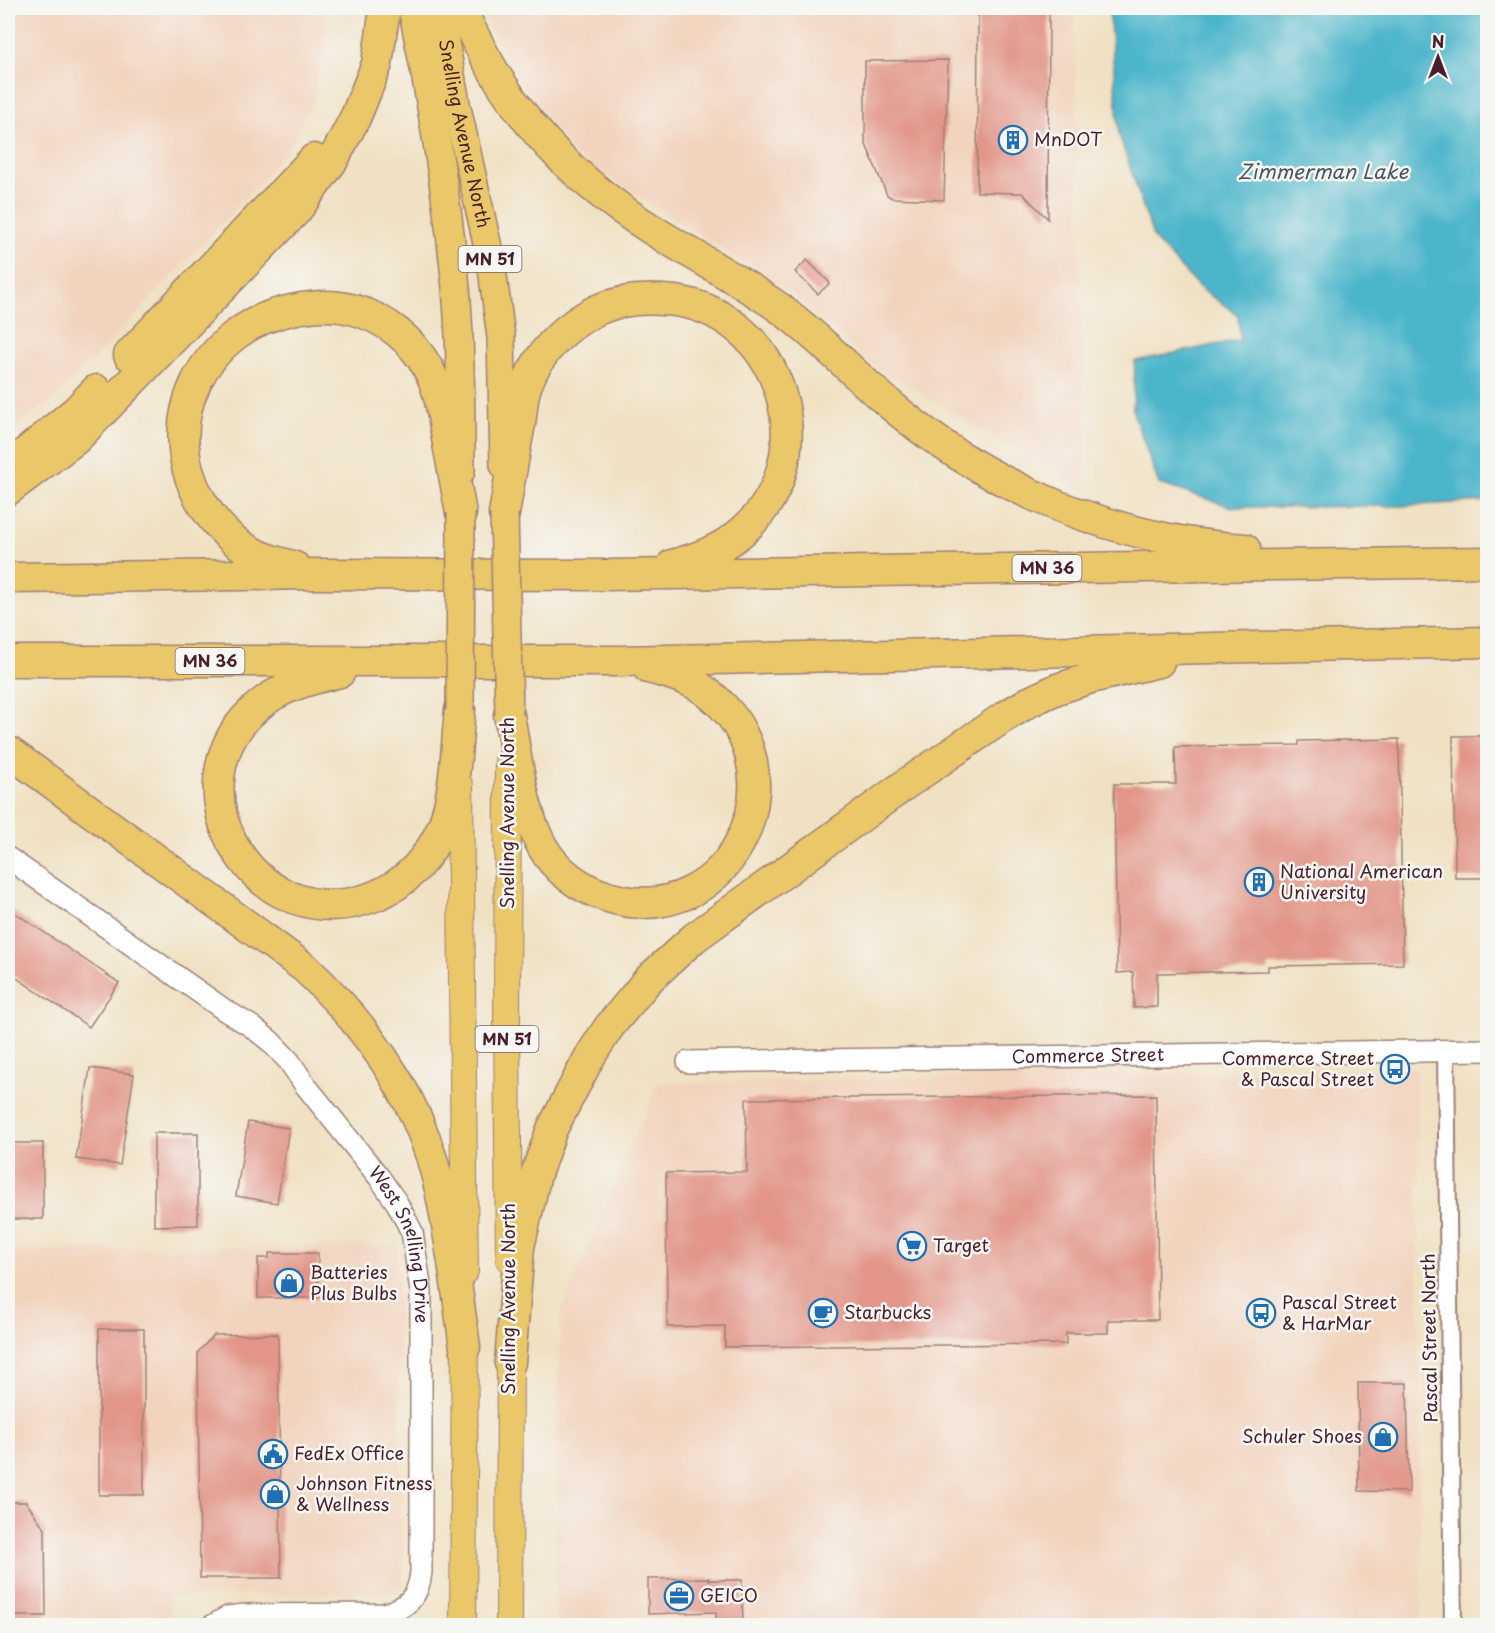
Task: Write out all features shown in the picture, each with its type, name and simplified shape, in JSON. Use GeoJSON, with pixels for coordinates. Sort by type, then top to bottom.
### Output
{"type":"FeatureCollection","features":[{"type":"Feature","properties":{"kind":"highway"},"geometry":{"type":"LineString","coordinates":[[8,490],[76,439],[296,211],[333,160],[356,116],[377,64],[385,8]]}},
{"type":"Feature","properties":{"kind":"highway","name":"Snelling Avenue North"},"geometry":{"type":"LineString","coordinates":[[412,8],[433,112],[456,289],[461,423],[460,710]]}},
{"type":"Feature","properties":{"kind":"highway","name":"Snelling Avenue North"},"geometry":{"type":"LineString","coordinates":[[439,8],[456,103],[489,250],[501,348],[509,715]]}},
{"type":"Feature","properties":{"kind":"highway"},"geometry":{"type":"LineString","coordinates":[[461,8],[504,89],[531,126],[581,179],[649,228],[782,309],[824,344],[886,402],[926,434],[996,478],[1052,504],[1096,520],[1137,533],[1183,542],[1223,548],[1299,553],[1488,560]]}},
{"type":"Feature","properties":{"kind":"highway"},"geometry":{"type":"LineString","coordinates":[[8,466],[77,410],[356,116]]}},
{"type":"Feature","properties":{"kind":"highway"},"geometry":{"type":"LineString","coordinates":[[504,514],[526,385],[550,345],[568,328],[605,307],[628,300],[675,300],[699,305],[720,316],[741,330],[757,348],[778,384],[785,406],[788,432],[786,456],[779,478],[769,499],[756,517],[739,535],[719,548],[697,558],[673,564],[606,575]]}},
{"type":"Feature","properties":{"kind":"highway"},"geometry":{"type":"LineString","coordinates":[[318,574],[257,555],[223,530],[207,512],[195,490],[187,466],[183,435],[186,412],[193,388],[204,367],[218,349],[254,322],[276,313],[322,305],[344,307],[365,313],[401,334],[429,369],[438,394],[461,513]]}},
{"type":"Feature","properties":{"kind":"highway","name":"MN 36"},"geometry":{"type":"LineString","coordinates":[[8,578],[318,574],[606,575],[1488,560]]}},
{"type":"Feature","properties":{"kind":"highway","name":"MN 36"},"geometry":{"type":"LineString","coordinates":[[8,661],[618,661],[1488,642]]}},
{"type":"Feature","properties":{"kind":"highway"},"geometry":{"type":"LineString","coordinates":[[510,1363],[519,1247],[536,1174],[552,1129],[589,1058],[609,1027],[668,960],[694,938],[906,784],[978,734],[1029,702],[1056,689],[1132,667],[1170,660],[1330,644]]}},
{"type":"Feature","properties":{"kind":"highway"},"geometry":{"type":"LineString","coordinates":[[509,715],[526,808],[533,829],[544,849],[558,867],[575,882],[595,893],[639,904],[675,898],[694,889],[719,870],[733,855],[744,837],[752,812],[755,786],[750,749],[741,728],[727,711],[694,684],[677,676],[618,661]]}},
{"type":"Feature","properties":{"kind":"highway"},"geometry":{"type":"LineString","coordinates":[[412,662],[341,672],[300,683],[271,697],[244,720],[227,746],[222,762],[219,797],[225,828],[232,845],[252,871],[276,890],[320,904],[339,904],[369,899],[387,892],[405,879],[420,864],[442,827],[449,805],[460,710]]}},
{"type":"Feature","properties":{"kind":"highway"},"geometry":{"type":"LineString","coordinates":[[8,751],[304,968],[360,1025],[391,1070],[424,1138],[437,1179],[445,1218],[465,1347]]}},
{"type":"Feature","properties":{"kind":"main road","name":"Snelling Avenue North"},"geometry":{"type":"LineString","coordinates":[[460,710],[465,1347],[463,1626]]}},
{"type":"Feature","properties":{"kind":"main road","name":"Snelling Avenue North"},"geometry":{"type":"LineString","coordinates":[[509,715],[507,1020],[510,1363],[509,1626]]}},
{"type":"Feature","properties":{"kind":"street","name":"West Snelling Drive"},"geometry":{"type":"LineString","coordinates":[[8,858],[270,1041],[289,1061],[306,1086],[379,1177],[398,1203],[412,1232],[422,1291],[421,1572],[416,1592],[408,1604],[393,1612],[383,1614],[245,1615],[228,1617],[212,1626]]}},
{"type":"Feature","properties":{"kind":"street","name":"Commerce Street"},"geometry":{"type":"LineString","coordinates":[[688,1062],[1488,1050]]}},
{"type":"Feature","properties":{"kind":"street","name":"Pascal Street North"},"geometry":{"type":"LineString","coordinates":[[1446,1051],[1453,1626]]}},
{"type":"Feature","properties":{"kind":"shaded area"},"geometry":{"type":"Polygon","coordinates":[[[8,8],[324,8],[327,21],[323,56],[313,100],[294,138],[267,175],[102,351],[55,397],[8,434],[8,8]]]}},
{"type":"Feature","properties":{"kind":"shaded area"},"geometry":{"type":"Polygon","coordinates":[[[480,8],[1074,8],[1086,492],[875,367],[792,293],[576,156],[517,78],[480,8]]]}},
{"type":"Feature","properties":{"kind":"shaded area"},"geometry":{"type":"Polygon","coordinates":[[[1417,1069],[1421,1625],[556,1625],[555,1546],[561,1310],[658,1083],[1417,1069]]]}},
{"type":"Feature","properties":{"kind":"shaded area"},"geometry":{"type":"Polygon","coordinates":[[[397,1245],[403,1592],[170,1596],[171,1625],[8,1625],[8,1251],[397,1245]]]}},
{"type":"Feature","properties":{"kind":"water","name":"Zimmerman Lake"},"geometry":{"type":"Polygon","coordinates":[[[1109,8],[1487,8],[1487,501],[1399,506],[1233,507],[1159,484],[1133,412],[1135,361],[1240,340],[1238,315],[1200,288],[1154,239],[1119,134],[1109,8]]]}},
{"type":"Feature","properties":{"kind":"building","name":"MnDOT"},"geometry":{"type":"Polygon","coordinates":[[[978,8],[1049,8],[1048,219],[1022,193],[977,192],[978,8]]]}},
{"type":"Feature","properties":{"kind":"building"},"geometry":{"type":"Polygon","coordinates":[[[948,60],[944,200],[892,198],[887,195],[865,142],[865,61],[948,60]]]}},
{"type":"Feature","properties":{"kind":"building"},"geometry":{"type":"Polygon","coordinates":[[[807,260],[830,283],[818,294],[795,272],[807,260]]]}},
{"type":"Feature","properties":{"kind":"building"},"geometry":{"type":"Polygon","coordinates":[[[1453,736],[1488,736],[1488,878],[1455,878],[1453,736]]]}},
{"type":"Feature","properties":{"kind":"building","name":"National American University"},"geometry":{"type":"Polygon","coordinates":[[[1399,739],[1403,964],[1268,966],[1268,971],[1157,973],[1157,1007],[1134,1008],[1133,972],[1117,973],[1114,784],[1176,784],[1175,747],[1299,745],[1299,741],[1399,739]]]}},
{"type":"Feature","properties":{"kind":"building"},"geometry":{"type":"Polygon","coordinates":[[[8,908],[119,983],[89,1027],[8,972],[8,908]]]}},
{"type":"Feature","properties":{"kind":"building"},"geometry":{"type":"Polygon","coordinates":[[[90,1068],[134,1074],[120,1165],[76,1159],[90,1068]]]}},
{"type":"Feature","properties":{"kind":"building","name":"Target"},"geometry":{"type":"Polygon","coordinates":[[[1156,1095],[1158,1320],[1108,1320],[1108,1333],[1066,1333],[1066,1344],[725,1347],[725,1326],[667,1327],[666,1173],[747,1172],[746,1099],[1156,1095]]]}},
{"type":"Feature","properties":{"kind":"building"},"geometry":{"type":"Polygon","coordinates":[[[248,1122],[289,1128],[277,1203],[236,1196],[248,1122]]]}},
{"type":"Feature","properties":{"kind":"building"},"geometry":{"type":"Polygon","coordinates":[[[154,1133],[198,1133],[198,1225],[154,1226],[154,1133]]]}},
{"type":"Feature","properties":{"kind":"building"},"geometry":{"type":"Polygon","coordinates":[[[8,1143],[43,1143],[43,1219],[8,1219],[8,1143]]]}},
{"type":"Feature","properties":{"kind":"building"},"geometry":{"type":"Polygon","coordinates":[[[269,1253],[318,1253],[318,1298],[258,1298],[258,1258],[269,1258],[269,1253]]]}},
{"type":"Feature","properties":{"kind":"building"},"geometry":{"type":"Polygon","coordinates":[[[99,1329],[144,1329],[144,1495],[99,1495],[99,1329]]]}},
{"type":"Feature","properties":{"kind":"building"},"geometry":{"type":"Polygon","coordinates":[[[278,1334],[281,1578],[200,1578],[198,1352],[214,1335],[278,1334]]]}},
{"type":"Feature","properties":{"kind":"building","name":"Schuler Shoes"},"geometry":{"type":"Polygon","coordinates":[[[1358,1383],[1407,1383],[1409,1492],[1359,1491],[1358,1383]]]}},
{"type":"Feature","properties":{"kind":"building"},"geometry":{"type":"Polygon","coordinates":[[[8,1502],[26,1502],[45,1529],[46,1616],[8,1616],[8,1502]]]}},
{"type":"Feature","properties":{"kind":"building"},"geometry":{"type":"Polygon","coordinates":[[[709,1578],[709,1580],[742,1580],[743,1626],[716,1626],[716,1612],[648,1614],[648,1579],[709,1578]]]}},
{"type":"Feature","properties":{"kind":"place","name":"MnDOT"},"geometry":{"type":"Point","coordinates":[1013,140]}},
{"type":"Feature","properties":{"kind":"place","name":"National American University"},"geometry":{"type":"Point","coordinates":[1259,882]}},
{"type":"Feature","properties":{"kind":"place","name":"Commerce Street & Pascal Street"},"geometry":{"type":"Point","coordinates":[1395,1069]}},
{"type":"Feature","properties":{"kind":"place","name":"Target"},"geometry":{"type":"Point","coordinates":[912,1246]}},
{"type":"Feature","properties":{"kind":"place","name":"Batteries Plus Bulbs"},"geometry":{"type":"Point","coordinates":[289,1283]}},
{"type":"Feature","properties":{"kind":"place","name":"Starbucks"},"geometry":{"type":"Point","coordinates":[823,1313]}},
{"type":"Feature","properties":{"kind":"place","name":"Pascal Street & HarMar"},"geometry":{"type":"Point","coordinates":[1261,1313]}},
{"type":"Feature","properties":{"kind":"place","name":"Schuler Shoes"},"geometry":{"type":"Point","coordinates":[1383,1437]}},
{"type":"Feature","properties":{"kind":"place","name":"FedEx Office"},"geometry":{"type":"Point","coordinates":[273,1454]}},
{"type":"Feature","properties":{"kind":"place","name":"Johnson Fitness & Wellness"},"geometry":{"type":"Point","coordinates":[275,1494]}},
{"type":"Feature","properties":{"kind":"place","name":"GEICO"},"geometry":{"type":"Point","coordinates":[679,1596]}}]}
